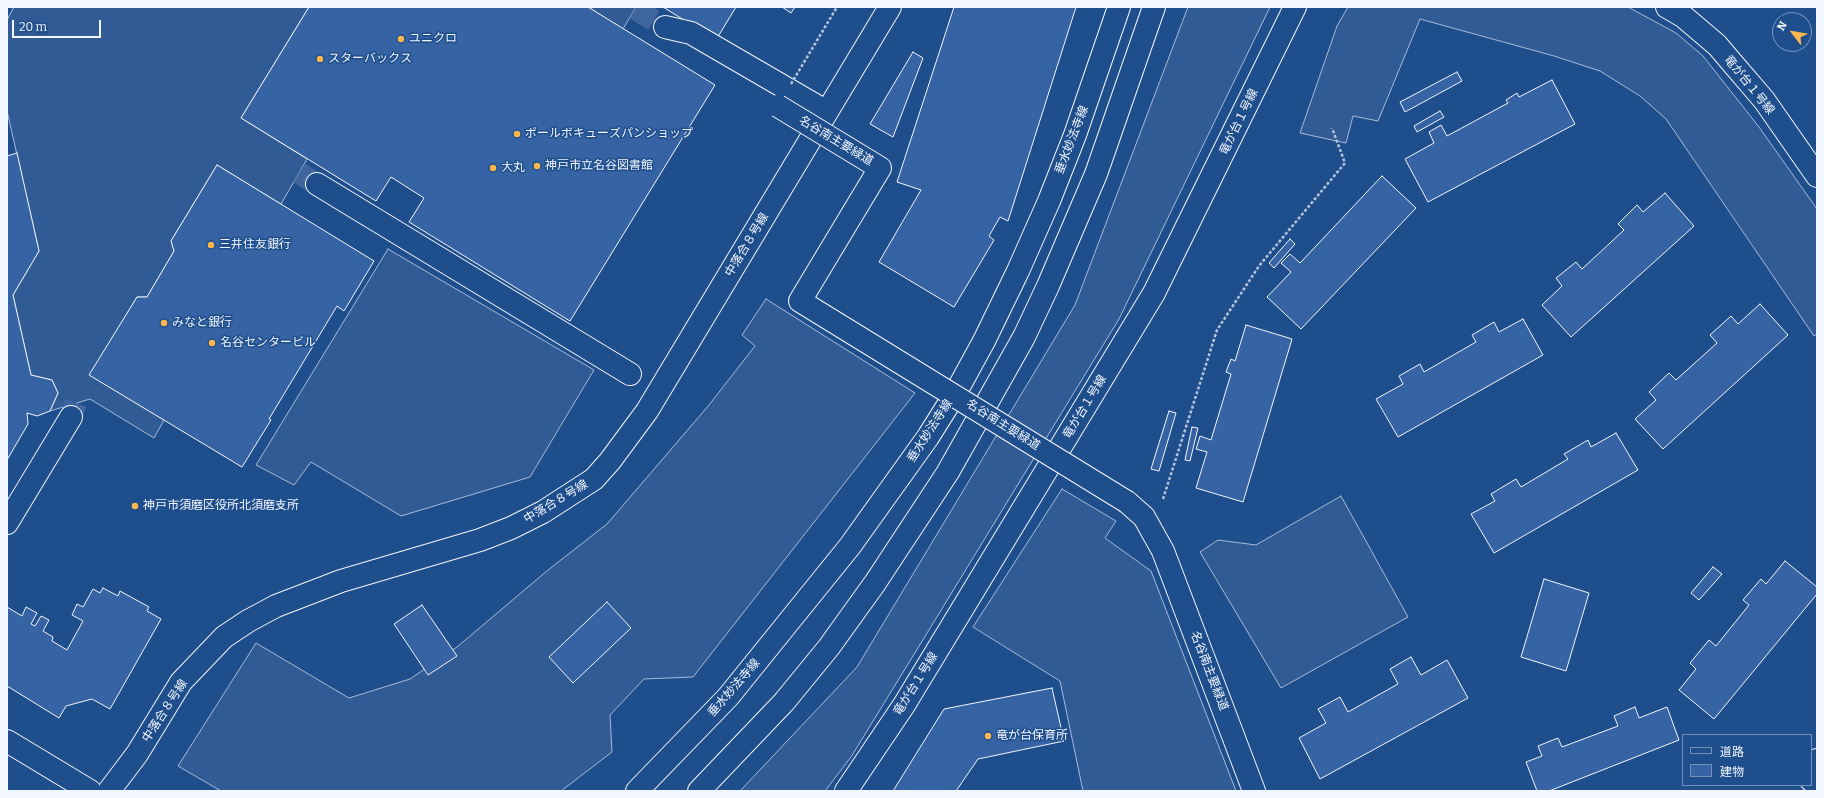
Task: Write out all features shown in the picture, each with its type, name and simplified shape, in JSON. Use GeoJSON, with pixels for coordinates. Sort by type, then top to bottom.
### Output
{"type":"FeatureCollection","features":[{"type":"Feature","properties":{"kind":"street","name":"中落合８号線"},"geometry":{"type":"LineString","coordinates":[[109,791],[137,754],[181,682],[224,637],[248,621],[276,606],[341,581],[480,540],[511,528],[543,512],[594,480],[647,411],[890,7]]}},
{"type":"Feature","properties":{"kind":"street","name":"垂水妙法寺線"},"geometry":{"type":"LineString","coordinates":[[637,791],[728,697],[850,546],[928,437],[955,394],[984,341],[1018,271],[1048,201],[1075,135],[1119,7]]}},
{"type":"Feature","properties":{"kind":"street"},"geometry":{"type":"LineString","coordinates":[[699,791],[780,706],[829,647],[868,594],[948,472],[1024,337],[1048,286],[1096,174],[1154,7]]}},
{"type":"Feature","properties":{"kind":"street","name":"竜が台１号線"},"geometry":{"type":"LineString","coordinates":[[846,791],[904,705],[1154,293],[1295,7]]}},
{"type":"Feature","properties":{"kind":"street","name":"竜が台１号線"},"geometry":{"type":"LineString","coordinates":[[1667,7],[1684,17],[1717,45],[1764,100],[1817,176]]}},
{"type":"Feature","properties":{"kind":"street"},"geometry":{"type":"LineString","coordinates":[[665,27],[691,33],[827,112]]}},
{"type":"Feature","properties":{"kind":"street","name":"名谷南主要緑道"},"geometry":{"type":"LineString","coordinates":[[778,106],[880,168],[800,301],[1127,502],[1144,517],[1163,551],[1254,791]]}},
{"type":"Feature","properties":{"kind":"street"},"geometry":{"type":"LineString","coordinates":[[317,184],[630,374]]}},
{"type":"Feature","properties":{"kind":"street"},"geometry":{"type":"LineString","coordinates":[[7,523],[70,417]]}},
{"type":"Feature","properties":{"kind":"street"},"geometry":{"type":"LineString","coordinates":[[7,741],[90,791]]}},
{"type":"Feature","properties":{"kind":"street"},"geometry":{"type":"LineString","coordinates":[[1812,777],[1817,760]]}},
{"type":"Feature","properties":{"kind":"path"},"geometry":{"type":"LineString","coordinates":[[778,106],[837,7]]}},
{"type":"Feature","properties":{"kind":"path"},"geometry":{"type":"LineString","coordinates":[[1144,517],[1162,502],[1217,330],[1259,266],[1345,163],[1332,128]]}},
{"type":"Feature","properties":{"kind":"shaded area"},"geometry":{"type":"Polygon","coordinates":[[[14,7],[309,7],[241,118],[307,159],[281,204],[217,165],[171,241],[174,251],[147,297],[137,297],[90,375],[164,420],[154,438],[90,399],[50,411],[58,393],[52,380],[31,375],[13,295],[39,251],[7,111],[7,20],[14,7]]]}},
{"type":"Feature","properties":{"kind":"shaded area"},"geometry":{"type":"Polygon","coordinates":[[[588,7],[636,7],[623,29],[588,7]]]}},
{"type":"Feature","properties":{"kind":"shaded area"},"geometry":{"type":"Polygon","coordinates":[[[1188,7],[1270,7],[1119,319],[851,757],[825,791],[740,791],[857,667],[1075,305],[1188,7]]]}},
{"type":"Feature","properties":{"kind":"shaded area"},"geometry":{"type":"Polygon","coordinates":[[[1348,7],[1628,7],[1676,33],[1703,56],[1759,127],[1817,209],[1817,334],[1814,336],[1666,119],[1640,96],[1600,71],[1554,56],[1420,19],[1378,121],[1353,116],[1346,143],[1300,133],[1337,26],[1348,7]]]}},
{"type":"Feature","properties":{"kind":"shaded area"},"geometry":{"type":"Polygon","coordinates":[[[388,249],[594,370],[530,477],[401,516],[311,462],[294,485],[256,465],[388,249]]]}},
{"type":"Feature","properties":{"kind":"shaded area"},"geometry":{"type":"Polygon","coordinates":[[[766,299],[915,393],[693,677],[644,679],[610,715],[612,752],[561,791],[221,791],[178,766],[256,643],[349,698],[410,679],[457,647],[548,570],[607,524],[709,405],[755,346],[742,335],[766,299]]]}},
{"type":"Feature","properties":{"kind":"shaded area"},"geometry":{"type":"Polygon","coordinates":[[[1062,489],[1116,521],[1105,538],[1151,571],[1236,791],[1083,791],[1060,681],[973,627],[1062,489]]]}},
{"type":"Feature","properties":{"kind":"shaded area"},"geometry":{"type":"Polygon","coordinates":[[[1341,496],[1408,617],[1281,688],[1200,552],[1218,540],[1256,545],[1341,496]]]}},
{"type":"Feature","properties":{"kind":"building","name":"大丸"},"geometry":{"type":"Polygon","coordinates":[[[309,7],[588,7],[715,85],[570,321],[409,222],[424,198],[391,177],[376,201],[241,118],[309,7]]]}},
{"type":"Feature","properties":{"kind":"building"},"geometry":{"type":"Polygon","coordinates":[[[663,7],[736,7],[716,40],[663,7]]]}},
{"type":"Feature","properties":{"kind":"building"},"geometry":{"type":"Polygon","coordinates":[[[782,7],[795,7],[791,13],[782,7]]]}},
{"type":"Feature","properties":{"kind":"building"},"geometry":{"type":"Polygon","coordinates":[[[954,7],[1076,7],[1008,221],[1000,217],[989,236],[994,240],[954,307],[879,262],[921,190],[897,182],[954,7]]]}},
{"type":"Feature","properties":{"kind":"building"},"geometry":{"type":"Polygon","coordinates":[[[913,52],[923,58],[893,137],[870,124],[913,52]]]}},
{"type":"Feature","properties":{"kind":"building"},"geometry":{"type":"Polygon","coordinates":[[[1457,72],[1462,81],[1405,112],[1400,102],[1457,72]]]}},
{"type":"Feature","properties":{"kind":"building"},"geometry":{"type":"Polygon","coordinates":[[[1552,80],[1575,124],[1428,202],[1405,159],[1434,143],[1429,132],[1441,125],[1447,136],[1508,103],[1506,100],[1517,93],[1519,97],[1552,80]]]}},
{"type":"Feature","properties":{"kind":"building"},"geometry":{"type":"Polygon","coordinates":[[[1440,111],[1444,117],[1417,132],[1414,126],[1440,111]]]}},
{"type":"Feature","properties":{"kind":"building"},"geometry":{"type":"Polygon","coordinates":[[[17,153],[39,251],[13,295],[31,375],[52,380],[58,393],[50,411],[37,416],[27,413],[28,424],[7,460],[7,156],[17,153]]]}},
{"type":"Feature","properties":{"kind":"building","name":"名谷センタービル"},"geometry":{"type":"Polygon","coordinates":[[[217,165],[374,261],[344,311],[337,306],[242,467],[89,375],[137,297],[147,297],[174,251],[171,241],[217,165]]]}},
{"type":"Feature","properties":{"kind":"building"},"geometry":{"type":"Polygon","coordinates":[[[1382,176],[1416,208],[1301,329],[1267,297],[1291,272],[1281,263],[1290,254],[1300,263],[1382,176]]]}},
{"type":"Feature","properties":{"kind":"building"},"geometry":{"type":"Polygon","coordinates":[[[1665,193],[1694,226],[1571,337],[1542,305],[1562,286],[1556,278],[1576,262],[1582,269],[1624,230],[1618,224],[1637,205],[1643,212],[1665,193]]]}},
{"type":"Feature","properties":{"kind":"building"},"geometry":{"type":"Polygon","coordinates":[[[1290,239],[1295,244],[1274,268],[1269,263],[1290,239]]]}},
{"type":"Feature","properties":{"kind":"building"},"geometry":{"type":"Polygon","coordinates":[[[1760,304],[1788,335],[1663,449],[1635,419],[1656,400],[1649,392],[1669,373],[1676,380],[1717,343],[1710,335],[1731,316],[1738,324],[1760,304]]]}},
{"type":"Feature","properties":{"kind":"building"},"geometry":{"type":"Polygon","coordinates":[[[1523,319],[1543,355],[1398,437],[1376,399],[1403,384],[1399,376],[1420,364],[1424,372],[1476,342],[1472,335],[1494,322],[1499,332],[1523,319]]]}},
{"type":"Feature","properties":{"kind":"building"},"geometry":{"type":"Polygon","coordinates":[[[1246,325],[1292,339],[1243,502],[1196,488],[1207,452],[1196,449],[1200,436],[1211,440],[1231,374],[1226,372],[1231,359],[1235,361],[1246,325]]]}},
{"type":"Feature","properties":{"kind":"building"},"geometry":{"type":"Polygon","coordinates":[[[1169,411],[1176,413],[1159,471],[1151,469],[1169,411]]]}},
{"type":"Feature","properties":{"kind":"building"},"geometry":{"type":"Polygon","coordinates":[[[1192,427],[1198,428],[1190,461],[1185,460],[1192,427]]]}},
{"type":"Feature","properties":{"kind":"building"},"geometry":{"type":"Polygon","coordinates":[[[1616,433],[1638,470],[1494,553],[1471,514],[1495,501],[1491,494],[1516,479],[1521,487],[1568,459],[1564,454],[1588,440],[1591,447],[1616,433]]]}},
{"type":"Feature","properties":{"kind":"building"},"geometry":{"type":"Polygon","coordinates":[[[1785,561],[1817,587],[1817,594],[1714,719],[1679,690],[1696,669],[1690,663],[1709,640],[1716,646],[1749,605],[1743,600],[1761,579],[1766,584],[1785,561]]]}},
{"type":"Feature","properties":{"kind":"building"},"geometry":{"type":"Polygon","coordinates":[[[1713,567],[1722,574],[1699,600],[1691,593],[1713,567]]]}},
{"type":"Feature","properties":{"kind":"building"},"geometry":{"type":"Polygon","coordinates":[[[1544,579],[1589,593],[1566,671],[1521,657],[1544,579]]]}},
{"type":"Feature","properties":{"kind":"building"},"geometry":{"type":"Polygon","coordinates":[[[103,588],[118,596],[120,591],[149,607],[147,611],[161,619],[110,709],[92,699],[66,706],[59,718],[7,686],[7,607],[22,616],[26,607],[37,613],[31,624],[35,626],[41,616],[49,620],[43,631],[53,637],[52,641],[67,650],[83,621],[72,615],[77,604],[83,607],[93,589],[100,593],[103,588]]]}},
{"type":"Feature","properties":{"kind":"building"},"geometry":{"type":"Polygon","coordinates":[[[607,602],[631,628],[573,683],[549,657],[607,602]]]}},
{"type":"Feature","properties":{"kind":"building"},"geometry":{"type":"Polygon","coordinates":[[[422,605],[457,656],[428,675],[394,624],[422,605]]]}},
{"type":"Feature","properties":{"kind":"building"},"geometry":{"type":"Polygon","coordinates":[[[1411,657],[1421,675],[1447,660],[1468,698],[1320,779],[1299,738],[1326,723],[1318,709],[1340,697],[1348,712],[1398,684],[1390,669],[1411,657]]]}},
{"type":"Feature","properties":{"kind":"building"},"geometry":{"type":"Polygon","coordinates":[[[1052,688],[1064,741],[978,759],[956,791],[893,791],[944,709],[1052,688]]]}},
{"type":"Feature","properties":{"kind":"building"},"geometry":{"type":"Polygon","coordinates":[[[1635,707],[1639,718],[1667,707],[1679,740],[1549,791],[1537,791],[1526,762],[1542,756],[1538,746],[1558,738],[1562,747],[1618,726],[1614,716],[1635,707]]]}},
{"type":"Feature","properties":{"kind":"tunnel"},"geometry":{"type":"LineString","coordinates":[[635,9],[665,27]]}},
{"type":"Feature","properties":{"kind":"tunnel"},"geometry":{"type":"LineString","coordinates":[[299,173],[317,184]]}},
{"type":"Feature","properties":{"kind":"tunnel"},"geometry":{"type":"LineString","coordinates":[[71,417],[76,403]]}},
{"type":"Feature","properties":{"kind":"place","name":"ユニクロ"},"geometry":{"type":"Point","coordinates":[401,39]}},
{"type":"Feature","properties":{"kind":"place","name":"スターバックス"},"geometry":{"type":"Point","coordinates":[320,59]}},
{"type":"Feature","properties":{"kind":"place","name":"ポールボキューズパンショップ"},"geometry":{"type":"Point","coordinates":[517,134]}},
{"type":"Feature","properties":{"kind":"place","name":"神戸市立名谷図書館"},"geometry":{"type":"Point","coordinates":[537,166]}},
{"type":"Feature","properties":{"kind":"place","name":"大丸"},"geometry":{"type":"Point","coordinates":[493,168]}},
{"type":"Feature","properties":{"kind":"place","name":"三井住友銀行"},"geometry":{"type":"Point","coordinates":[211,245]}},
{"type":"Feature","properties":{"kind":"place","name":"みなと銀行"},"geometry":{"type":"Point","coordinates":[164,323]}},
{"type":"Feature","properties":{"kind":"place","name":"名谷センタービル"},"geometry":{"type":"Point","coordinates":[212,343]}},
{"type":"Feature","properties":{"kind":"place","name":"神戸市須磨区役所北須磨支所"},"geometry":{"type":"Point","coordinates":[135,506]}},
{"type":"Feature","properties":{"kind":"place","name":"竜が台保育所"},"geometry":{"type":"Point","coordinates":[988,736]}}]}
